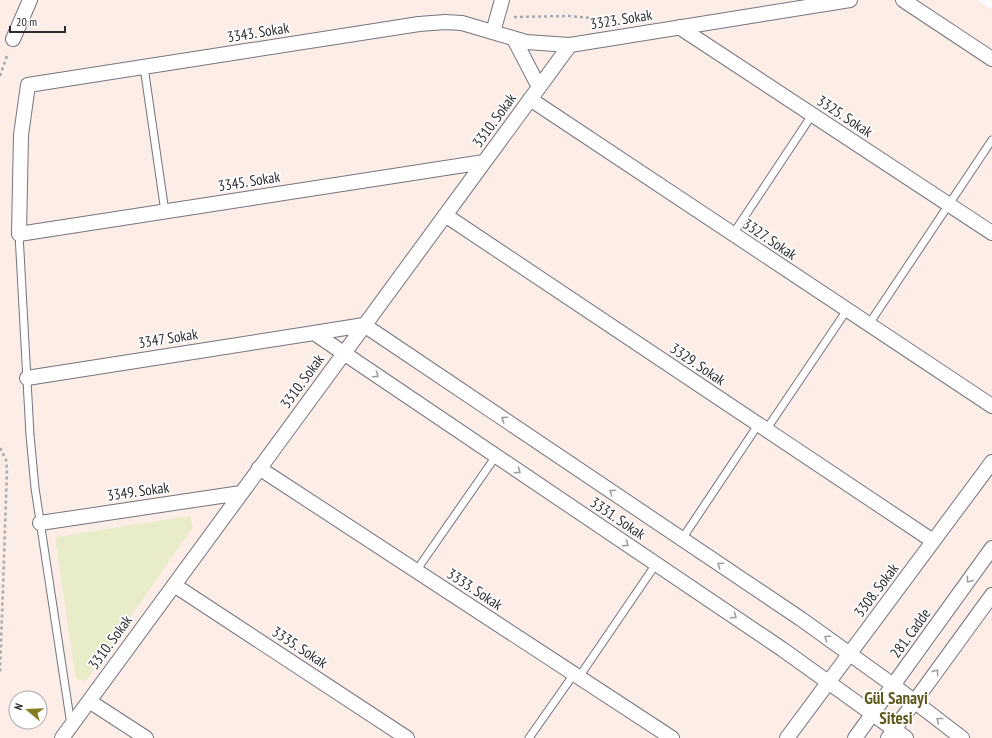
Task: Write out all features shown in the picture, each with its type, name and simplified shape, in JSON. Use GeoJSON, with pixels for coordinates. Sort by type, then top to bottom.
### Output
{"type":"FeatureCollection","features":[{"type":"Feature","properties":{"kind":"street"},"geometry":{"type":"LineString","coordinates":[[13,39],[30,0]]}},
{"type":"Feature","properties":{"kind":"street"},"geometry":{"type":"LineString","coordinates":[[494,32],[502,0]]}},
{"type":"Feature","properties":{"kind":"street","name":"3323. Sokak"},"geometry":{"type":"LineString","coordinates":[[494,32],[526,42],[570,45],[850,0]]}},
{"type":"Feature","properties":{"kind":"street"},"geometry":{"type":"LineString","coordinates":[[903,0],[992,59]]}},
{"type":"Feature","properties":{"kind":"street","name":"3343. Sokak"},"geometry":{"type":"LineString","coordinates":[[19,234],[21,135],[28,85],[419,24],[445,22],[462,23],[494,32]]}},
{"type":"Feature","properties":{"kind":"street","name":"3325. Sokak"},"geometry":{"type":"LineString","coordinates":[[679,27],[992,233]]}},
{"type":"Feature","properties":{"kind":"street"},"geometry":{"type":"LineString","coordinates":[[514,39],[539,87]]}},
{"type":"Feature","properties":{"kind":"street","name":"3310. Sokak"},"geometry":{"type":"LineString","coordinates":[[62,738],[570,45]]}},
{"type":"Feature","properties":{"kind":"street","name":"3327. Sokak"},"geometry":{"type":"LineString","coordinates":[[530,99],[992,406]]}},
{"type":"Feature","properties":{"kind":"street","name":"3345. Sokak"},"geometry":{"type":"LineString","coordinates":[[19,234],[484,162]]}},
{"type":"Feature","properties":{"kind":"street","name":"3329. Sokak"},"geometry":{"type":"LineString","coordinates":[[445,215],[933,541]]}},
{"type":"Feature","properties":{"kind":"street","name":"3347 Sokak"},"geometry":{"type":"LineString","coordinates":[[27,378],[364,325]]}},
{"type":"Feature","properties":{"kind":"street","name":"3331. Sokak"},"geometry":{"type":"LineString","coordinates":[[364,325],[850,654],[962,738]]}},
{"type":"Feature","properties":{"kind":"street","name":"3331. Sokak"},"geometry":{"type":"LineString","coordinates":[[314,333],[829,681],[873,713],[892,734],[906,738]]}},
{"type":"Feature","properties":{"kind":"street","name":"3308. Sokak"},"geometry":{"type":"LineString","coordinates":[[787,738],[992,462]]}},
{"type":"Feature","properties":{"kind":"street","name":"3333. Sokak"},"geometry":{"type":"LineString","coordinates":[[259,468],[672,738]]}},
{"type":"Feature","properties":{"kind":"street","name":"3349. Sokak"},"geometry":{"type":"LineString","coordinates":[[40,523],[241,493]]}},
{"type":"Feature","properties":{"kind":"street","name":"281. Cadde"},"geometry":{"type":"LineString","coordinates":[[855,738],[992,548]]}},
{"type":"Feature","properties":{"kind":"street","name":"3335. Sokak"},"geometry":{"type":"LineString","coordinates":[[174,585],[407,738]]}},
{"type":"Feature","properties":{"kind":"street"},"geometry":{"type":"LineString","coordinates":[[892,734],[992,595]]}},
{"type":"Feature","properties":{"kind":"street"},"geometry":{"type":"LineString","coordinates":[[89,701],[146,738]]}},
{"type":"Feature","properties":{"kind":"lane"},"geometry":{"type":"LineString","coordinates":[[144,67],[165,212]]}},
{"type":"Feature","properties":{"kind":"lane"},"geometry":{"type":"LineString","coordinates":[[733,234],[812,114]]}},
{"type":"Feature","properties":{"kind":"lane"},"geometry":{"type":"LineString","coordinates":[[869,324],[992,140]]}},
{"type":"Feature","properties":{"kind":"lane"},"geometry":{"type":"LineString","coordinates":[[19,234],[30,435],[40,523],[71,726]]}},
{"type":"Feature","properties":{"kind":"lane"},"geometry":{"type":"LineString","coordinates":[[682,539],[848,310]]}},
{"type":"Feature","properties":{"kind":"lane"},"geometry":{"type":"LineString","coordinates":[[416,571],[496,456]]}},
{"type":"Feature","properties":{"kind":"lane"},"geometry":{"type":"LineString","coordinates":[[530,738],[656,564]]}},
{"type":"Feature","properties":{"kind":"path"},"geometry":{"type":"LineString","coordinates":[[497,18],[548,15],[616,21]]}},
{"type":"Feature","properties":{"kind":"path"},"geometry":{"type":"LineString","coordinates":[[0,76],[13,39]]}},
{"type":"Feature","properties":{"kind":"path"},"geometry":{"type":"LineString","coordinates":[[0,448],[6,460],[7,470],[0,673]]}},
{"type":"Feature","properties":{"kind":"shaded area"},"geometry":{"type":"Polygon","coordinates":[[[0,0],[978,0],[992,10],[992,738],[0,738],[0,0]]]}},
{"type":"Feature","properties":{"kind":"green space"},"geometry":{"type":"Polygon","coordinates":[[[190,516],[193,527],[86,681],[76,679],[55,537],[190,516]]]}},
{"type":"Feature","properties":{"kind":"district","name":"Gül Sanayi Sitesi"},"geometry":{"type":"Point","coordinates":[896,708]}}]}
